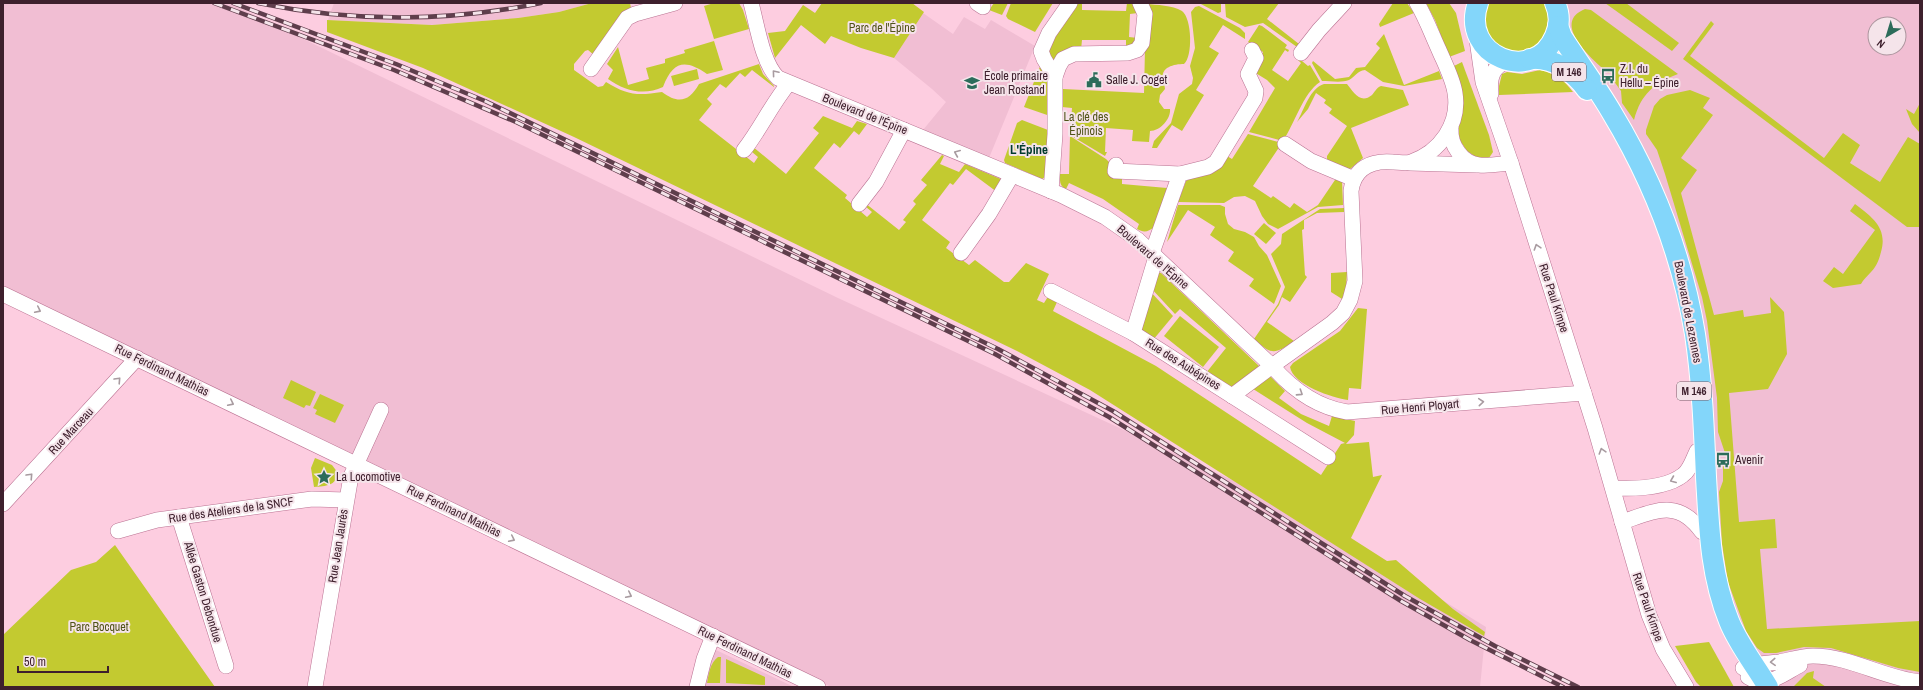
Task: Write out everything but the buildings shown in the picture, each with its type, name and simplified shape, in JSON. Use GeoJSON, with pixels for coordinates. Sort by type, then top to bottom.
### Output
{"type":"FeatureCollection","features":[{"type":"Feature","properties":{"kind":"main road"},"geometry":{"type":"LineString","coordinates":[[1475,12],[1479,39],[1495,56],[1508,61],[1530,59],[1542,53],[1549,46],[1556,35],[1558,26],[1558,11],[1555,3]]}},
{"type":"Feature","properties":{"kind":"main road","name":"Boulevard de Lezennes"},"geometry":{"type":"LineString","coordinates":[[1558,26],[1562,37],[1604,100],[1640,162],[1660,207],[1679,262],[1689,304],[1700,370],[1707,515],[1713,565],[1729,622],[1760,679]]}},
{"type":"Feature","properties":{"kind":"main road","name":"Boulevard de Lezennes"},"geometry":{"type":"LineString","coordinates":[[1530,59],[1544,60],[1561,66],[1583,84],[1623,146],[1645,191],[1672,264],[1685,319],[1693,380],[1698,499],[1709,576],[1731,643],[1760,679]]}},
{"type":"Feature","properties":{"kind":"street"},"geometry":{"type":"LineString","coordinates":[[591,68],[627,18],[635,14],[674,3]]}},
{"type":"Feature","properties":{"kind":"street","name":"Boulevard de l'Épine"},"geometry":{"type":"LineString","coordinates":[[751,3],[771,69],[778,78],[1051,191],[1109,220],[1130,234],[1154,255],[1272,366]]}},
{"type":"Feature","properties":{"kind":"street"},"geometry":{"type":"LineString","coordinates":[[1055,77],[1041,51],[1049,33],[1070,3]]}},
{"type":"Feature","properties":{"kind":"street"},"geometry":{"type":"LineString","coordinates":[[1051,191],[1055,134],[1055,77],[1061,62],[1071,55],[1128,53],[1137,50],[1142,43],[1145,14],[1140,3]]}},
{"type":"Feature","properties":{"kind":"street"},"geometry":{"type":"LineString","coordinates":[[1300,53],[1318,30],[1344,3]]}},
{"type":"Feature","properties":{"kind":"street"},"geometry":{"type":"LineString","coordinates":[[1417,3],[1454,88],[1456,107],[1451,129],[1452,141],[1458,152],[1468,161],[1478,165]]}},
{"type":"Feature","properties":{"kind":"street","name":"Rue Paul Kimpe"},"geometry":{"type":"LineString","coordinates":[[1475,12],[1480,72],[1584,393],[1658,638],[1668,659],[1686,687]]}},
{"type":"Feature","properties":{"kind":"street"},"geometry":{"type":"LineString","coordinates":[[1116,165],[1115,171],[1180,174],[1208,167],[1216,162],[1255,98],[1256,91],[1248,74],[1256,58],[1252,50]]}},
{"type":"Feature","properties":{"kind":"street","name":"Rue Paul Kimpe"},"geometry":{"type":"LineString","coordinates":[[1492,109],[1490,87],[1491,75],[1497,66],[1508,61]]}},
{"type":"Feature","properties":{"kind":"street"},"geometry":{"type":"LineString","coordinates":[[744,150],[758,132],[772,105],[789,83]]}},
{"type":"Feature","properties":{"kind":"street"},"geometry":{"type":"LineString","coordinates":[[1409,163],[1435,147],[1451,129]]}},
{"type":"Feature","properties":{"kind":"street"},"geometry":{"type":"LineString","coordinates":[[859,204],[876,182],[904,130]]}},
{"type":"Feature","properties":{"kind":"street"},"geometry":{"type":"LineString","coordinates":[[1286,144],[1311,161],[1354,179]]}},
{"type":"Feature","properties":{"kind":"street"},"geometry":{"type":"LineString","coordinates":[[1272,366],[1332,323],[1343,313],[1350,300],[1355,281],[1351,191],[1354,179],[1361,169],[1372,162],[1478,165],[1510,163]]}},
{"type":"Feature","properties":{"kind":"street","name":"Rue des Aubépines"},"geometry":{"type":"LineString","coordinates":[[1133,333],[1154,255],[1180,174]]}},
{"type":"Feature","properties":{"kind":"street"},"geometry":{"type":"LineString","coordinates":[[961,253],[989,214],[1012,175]]}},
{"type":"Feature","properties":{"kind":"street","name":"Rue des Aubépines"},"geometry":{"type":"LineString","coordinates":[[1051,291],[1133,333],[1328,457]]}},
{"type":"Feature","properties":{"kind":"street","name":"Rue Ferdinand Mathias"},"geometry":{"type":"LineString","coordinates":[[3,294],[818,687]]}},
{"type":"Feature","properties":{"kind":"street","name":"Rue Marceau"},"geometry":{"type":"LineString","coordinates":[[3,504],[138,358]]}},
{"type":"Feature","properties":{"kind":"street","name":"Rue des Aubépines"},"geometry":{"type":"LineString","coordinates":[[1232,396],[1272,366]]}},
{"type":"Feature","properties":{"kind":"street","name":"Rue Henri Ployart"},"geometry":{"type":"LineString","coordinates":[[1272,366],[1289,385],[1308,398],[1325,406],[1347,412],[1584,393]]}},
{"type":"Feature","properties":{"kind":"street","name":"Rue Jean Jaurès"},"geometry":{"type":"LineString","coordinates":[[314,687],[351,476],[381,410]]}},
{"type":"Feature","properties":{"kind":"street"},"geometry":{"type":"LineString","coordinates":[[1613,488],[1646,487],[1675,480],[1686,472],[1697,451]]}},
{"type":"Feature","properties":{"kind":"street","name":"Rue des Ateliers de la SNCF"},"geometry":{"type":"LineString","coordinates":[[118,531],[147,522],[312,499],[346,500]]}},
{"type":"Feature","properties":{"kind":"street"},"geometry":{"type":"LineString","coordinates":[[1622,522],[1673,510],[1686,514],[1694,521],[1702,532]]}},
{"type":"Feature","properties":{"kind":"street","name":"Allée Gaston Debondue"},"geometry":{"type":"LineString","coordinates":[[179,518],[226,666]]}},
{"type":"Feature","properties":{"kind":"street"},"geometry":{"type":"LineString","coordinates":[[697,687],[704,659],[714,636]]}},
{"type":"Feature","properties":{"kind":"street"},"geometry":{"type":"LineString","coordinates":[[1760,679],[1775,662],[1812,656],[1849,662],[1903,679],[1920,682]]}},
{"type":"Feature","properties":{"kind":"street"},"geometry":{"type":"LineString","coordinates":[[1760,679],[1800,665],[1809,660],[1825,657]]}},
{"type":"Feature","properties":{"kind":"shaded area"},"geometry":{"type":"Polygon","coordinates":[[[3,3],[229,3],[838,298],[1293,508],[1486,627],[1480,687],[831,687],[3,287],[3,3]]]}},
{"type":"Feature","properties":{"kind":"shaded area"},"geometry":{"type":"Polygon","coordinates":[[[334,3],[592,3],[559,12],[518,18],[432,25],[328,20],[334,3]]]}},
{"type":"Feature","properties":{"kind":"shaded area"},"geometry":{"type":"Polygon","coordinates":[[[1518,3],[1920,3],[1920,687],[1752,687],[1726,639],[1713,601],[1691,351],[1664,232],[1585,79],[1518,3]]]}},
{"type":"Feature","properties":{"kind":"shaded area","name":"École primaire Jean Rostand"},"geometry":{"type":"Polygon","coordinates":[[[923,13],[953,34],[964,17],[985,29],[991,20],[1035,46],[989,158],[923,130],[946,102],[894,58],[923,13]]]}},
{"type":"Feature","properties":{"kind":"shaded area"},"geometry":{"type":"Polygon","coordinates":[[[716,650],[794,687],[703,687],[710,663],[716,650]]]}},
{"type":"Feature","properties":{"kind":"green space"},"geometry":{"type":"Polygon","coordinates":[[[592,3],[630,3],[631,8],[594,55],[588,50],[585,51],[574,64],[574,70],[598,87],[603,86],[606,82],[626,92],[646,94],[662,92],[673,98],[683,99],[691,95],[699,84],[759,64],[763,74],[774,87],[752,70],[745,77],[740,73],[726,88],[720,84],[707,99],[712,104],[699,120],[754,163],[758,157],[752,152],[752,146],[786,174],[819,133],[813,128],[823,116],[852,128],[857,121],[867,124],[859,135],[854,131],[840,148],[834,143],[814,168],[847,195],[845,198],[867,217],[872,212],[866,207],[865,203],[899,230],[906,222],[903,220],[916,204],[913,201],[927,185],[921,180],[942,155],[944,156],[940,164],[959,172],[965,164],[1003,180],[997,192],[966,169],[953,185],[950,183],[922,220],[950,242],[946,248],[969,265],[975,260],[1004,282],[1009,282],[1026,263],[1049,274],[1037,300],[1044,303],[1049,295],[1057,302],[1053,311],[1156,366],[1321,475],[1341,444],[1345,443],[1307,423],[1250,387],[1269,375],[1285,391],[1279,398],[1301,414],[1329,426],[1332,416],[1355,421],[1354,435],[1346,444],[1369,442],[1373,477],[1382,475],[1351,538],[1387,561],[1396,560],[1453,609],[1485,632],[1484,636],[1420,599],[1090,390],[1017,351],[574,137],[423,68],[327,32],[327,20],[432,25],[518,18],[559,12],[592,3]]]}},
{"type":"Feature","properties":{"kind":"green space"},"geometry":{"type":"Polygon","coordinates":[[[714,3],[739,3],[743,10],[749,29],[714,39],[704,6],[714,3]]]}},
{"type":"Feature","properties":{"kind":"green space","name":"Parc de l'Épine"},"geometry":{"type":"Polygon","coordinates":[[[822,3],[912,3],[924,12],[894,58],[861,48],[831,36],[825,44],[801,25],[775,58],[768,33],[785,31],[803,5],[815,13],[822,3]]]}},
{"type":"Feature","properties":{"kind":"green space"},"geometry":{"type":"Polygon","coordinates":[[[994,3],[1008,3],[1002,15],[989,10],[994,3]]]}},
{"type":"Feature","properties":{"kind":"green space"},"geometry":{"type":"Polygon","coordinates":[[[1011,3],[1053,3],[1035,32],[1008,19],[1006,16],[1011,3]]]}},
{"type":"Feature","properties":{"kind":"green space"},"geometry":{"type":"Polygon","coordinates":[[[1076,3],[1082,3],[1082,10],[1126,11],[1127,3],[1135,4],[1138,13],[1130,14],[1129,37],[1138,38],[1136,44],[1126,49],[1126,40],[1082,40],[1081,50],[1054,66],[1046,49],[1076,3]]]}},
{"type":"Feature","properties":{"kind":"green space"},"geometry":{"type":"Polygon","coordinates":[[[1199,3],[1221,3],[1221,12],[1218,13],[1199,3]]]}},
{"type":"Feature","properties":{"kind":"green space"},"geometry":{"type":"Polygon","coordinates":[[[1225,3],[1279,3],[1267,19],[1299,44],[1297,47],[1263,23],[1245,27],[1226,17],[1225,3]]]}},
{"type":"Feature","properties":{"kind":"green space"},"geometry":{"type":"Polygon","coordinates":[[[1393,3],[1407,3],[1414,13],[1380,27],[1379,24],[1393,3]]]}},
{"type":"Feature","properties":{"kind":"green space"},"geometry":{"type":"Polygon","coordinates":[[[1426,3],[1449,3],[1456,13],[1465,51],[1449,57],[1435,20],[1426,3]]]}},
{"type":"Feature","properties":{"kind":"green space"},"geometry":{"type":"Polygon","coordinates":[[[1484,3],[1548,3],[1552,22],[1542,44],[1520,55],[1490,44],[1481,12],[1484,3]]]}},
{"type":"Feature","properties":{"kind":"green space"},"geometry":{"type":"Polygon","coordinates":[[[1605,3],[1626,3],[1679,43],[1672,51],[1605,3]]]}},
{"type":"Feature","properties":{"kind":"green space","name":"La clé des Épinois"},"geometry":{"type":"Polygon","coordinates":[[[1146,4],[1169,6],[1182,11],[1188,21],[1190,38],[1189,54],[1184,64],[1169,67],[1164,72],[1163,81],[1165,89],[1160,95],[1159,102],[1164,109],[1170,109],[1170,113],[1164,124],[1157,129],[1150,131],[1149,142],[1132,141],[1133,130],[1106,128],[1105,152],[1107,152],[1105,156],[1070,135],[1072,108],[1062,107],[1063,89],[1144,93],[1146,4]]]}},
{"type":"Feature","properties":{"kind":"green space"},"geometry":{"type":"Polygon","coordinates":[[[1199,6],[1240,28],[1245,33],[1245,39],[1223,25],[1209,47],[1219,53],[1196,90],[1204,95],[1182,131],[1172,125],[1157,148],[1152,148],[1154,141],[1171,123],[1179,94],[1192,84],[1193,78],[1190,66],[1195,48],[1191,12],[1195,7],[1199,6]]]}},
{"type":"Feature","properties":{"kind":"green space"},"geometry":{"type":"Polygon","coordinates":[[[1585,9],[1591,10],[1678,74],[1662,81],[1645,96],[1640,103],[1634,120],[1622,103],[1621,91],[1613,80],[1615,78],[1611,72],[1608,73],[1585,51],[1573,32],[1572,23],[1575,15],[1585,9]]]}},
{"type":"Feature","properties":{"kind":"green space"},"geometry":{"type":"Polygon","coordinates":[[[1711,21],[1714,24],[1690,56],[1824,158],[1843,133],[1860,145],[1850,163],[1880,182],[1908,137],[1920,144],[1920,227],[1907,227],[1683,59],[1711,21]]]}},
{"type":"Feature","properties":{"kind":"green space"},"geometry":{"type":"Polygon","coordinates":[[[1259,25],[1287,45],[1285,48],[1289,50],[1288,52],[1285,50],[1272,70],[1288,81],[1301,63],[1295,57],[1296,56],[1308,66],[1310,65],[1320,82],[1314,87],[1304,101],[1283,141],[1249,132],[1275,88],[1267,80],[1254,72],[1263,52],[1248,42],[1259,25]]]}},
{"type":"Feature","properties":{"kind":"green space"},"geometry":{"type":"Polygon","coordinates":[[[1384,34],[1404,85],[1439,71],[1442,79],[1404,86],[1383,82],[1365,70],[1346,81],[1322,81],[1312,63],[1313,61],[1335,79],[1349,77],[1356,68],[1365,67],[1380,48],[1376,44],[1384,34]]]}},
{"type":"Feature","properties":{"kind":"green space"},"geometry":{"type":"Polygon","coordinates":[[[714,41],[723,70],[707,74],[692,66],[680,65],[671,72],[663,87],[656,90],[642,92],[621,87],[608,79],[613,70],[607,64],[618,47],[628,85],[649,79],[646,68],[665,63],[665,59],[685,53],[684,50],[714,41]]]}},
{"type":"Feature","properties":{"kind":"green space"},"geometry":{"type":"Polygon","coordinates":[[[1462,62],[1489,135],[1493,152],[1489,158],[1482,159],[1476,157],[1467,151],[1459,139],[1452,67],[1462,62]]]}},
{"type":"Feature","properties":{"kind":"green space"},"geometry":{"type":"Polygon","coordinates":[[[1041,64],[1051,81],[1050,116],[1024,107],[1041,64]]]}},
{"type":"Feature","properties":{"kind":"green space"},"geometry":{"type":"Polygon","coordinates":[[[697,69],[699,79],[674,86],[671,76],[697,69]]]}},
{"type":"Feature","properties":{"kind":"green space"},"geometry":{"type":"Polygon","coordinates":[[[1540,70],[1551,73],[1559,78],[1573,92],[1499,95],[1499,86],[1502,74],[1507,72],[1522,74],[1540,70]]]}},
{"type":"Feature","properties":{"kind":"green space"},"geometry":{"type":"Polygon","coordinates":[[[1324,84],[1347,84],[1360,98],[1368,98],[1381,86],[1403,90],[1409,105],[1351,128],[1363,158],[1350,169],[1341,167],[1327,160],[1327,156],[1347,126],[1329,113],[1332,109],[1324,103],[1326,100],[1316,93],[1308,109],[1297,122],[1311,95],[1319,86],[1324,84]]]}},
{"type":"Feature","properties":{"kind":"green space"},"geometry":{"type":"Polygon","coordinates":[[[1690,90],[1710,98],[1703,108],[1713,115],[1681,158],[1697,170],[1681,193],[1714,315],[1743,310],[1744,317],[1771,313],[1770,297],[1784,312],[1787,354],[1768,389],[1729,393],[1739,522],[1775,519],[1777,548],[1760,549],[1767,629],[1920,621],[1920,672],[1898,668],[1831,648],[1804,647],[1776,653],[1764,653],[1757,648],[1746,631],[1728,582],[1722,544],[1719,492],[1723,481],[1723,463],[1726,463],[1726,456],[1718,432],[1717,398],[1707,321],[1702,297],[1665,174],[1657,150],[1646,134],[1654,106],[1660,99],[1667,95],[1690,90]]]}},
{"type":"Feature","properties":{"kind":"green space"},"geometry":{"type":"Polygon","coordinates":[[[1920,103],[1920,133],[1912,124],[1906,109],[1914,114],[1920,103]]]}},
{"type":"Feature","properties":{"kind":"green space"},"geometry":{"type":"Polygon","coordinates":[[[1022,120],[1048,130],[1045,177],[1042,179],[1005,163],[1004,160],[1017,123],[1022,120]]]}},
{"type":"Feature","properties":{"kind":"green space"},"geometry":{"type":"Polygon","coordinates":[[[1248,134],[1282,143],[1253,186],[1271,198],[1273,196],[1290,208],[1294,203],[1307,212],[1318,205],[1337,177],[1342,180],[1343,205],[1318,207],[1278,229],[1268,224],[1262,216],[1255,201],[1245,196],[1234,197],[1224,203],[1178,202],[1186,181],[1227,156],[1232,159],[1248,134]]]}},
{"type":"Feature","properties":{"kind":"green space"},"geometry":{"type":"Polygon","coordinates":[[[1070,136],[1106,159],[1122,175],[1122,184],[1167,188],[1154,227],[1146,231],[1139,230],[1137,229],[1139,224],[1103,199],[1069,183],[1066,189],[1062,186],[1060,183],[1060,174],[1069,174],[1070,136]]]}},
{"type":"Feature","properties":{"kind":"green space"},"geometry":{"type":"Polygon","coordinates":[[[1855,204],[1877,224],[1882,236],[1883,244],[1881,254],[1872,271],[1861,284],[1833,288],[1823,281],[1834,267],[1843,274],[1875,230],[1850,211],[1855,204]]]}},
{"type":"Feature","properties":{"kind":"green space"},"geometry":{"type":"Polygon","coordinates":[[[1178,205],[1220,205],[1225,207],[1225,214],[1228,224],[1234,229],[1245,232],[1254,237],[1259,246],[1267,255],[1281,286],[1274,304],[1249,286],[1254,279],[1228,261],[1234,252],[1210,235],[1215,227],[1188,210],[1167,242],[1178,205]]]}},
{"type":"Feature","properties":{"kind":"green space"},"geometry":{"type":"Polygon","coordinates":[[[1344,208],[1344,212],[1317,213],[1304,220],[1304,229],[1302,230],[1305,275],[1307,277],[1290,302],[1282,297],[1279,305],[1267,322],[1294,341],[1277,351],[1265,348],[1254,339],[1278,304],[1285,287],[1271,254],[1281,244],[1282,234],[1320,209],[1344,208]]]}},
{"type":"Feature","properties":{"kind":"green space"},"geometry":{"type":"Polygon","coordinates":[[[1264,223],[1276,233],[1266,244],[1254,234],[1264,223]]]}},
{"type":"Feature","properties":{"kind":"green space"},"geometry":{"type":"Polygon","coordinates":[[[1347,272],[1346,288],[1342,299],[1331,292],[1331,273],[1347,272]]]}},
{"type":"Feature","properties":{"kind":"green space"},"geometry":{"type":"Polygon","coordinates":[[[1158,273],[1161,273],[1259,366],[1258,369],[1232,388],[1206,373],[1226,348],[1180,309],[1175,314],[1150,287],[1158,273]]]}},
{"type":"Feature","properties":{"kind":"green space"},"geometry":{"type":"Polygon","coordinates":[[[1149,290],[1173,316],[1153,340],[1141,333],[1149,290]]]}},
{"type":"Feature","properties":{"kind":"green space"},"geometry":{"type":"Polygon","coordinates":[[[1358,308],[1367,309],[1361,389],[1349,388],[1348,400],[1333,397],[1314,390],[1298,379],[1293,374],[1290,367],[1293,363],[1340,331],[1358,308]]]}},
{"type":"Feature","properties":{"kind":"green space"},"geometry":{"type":"Polygon","coordinates":[[[1180,316],[1219,347],[1203,367],[1164,336],[1180,316]]]}},
{"type":"Feature","properties":{"kind":"green space"},"geometry":{"type":"Polygon","coordinates":[[[291,380],[316,392],[310,406],[306,405],[304,408],[283,398],[291,380]]]}},
{"type":"Feature","properties":{"kind":"green space"},"geometry":{"type":"Polygon","coordinates":[[[320,394],[344,405],[335,423],[315,414],[317,410],[313,408],[320,394]]]}},
{"type":"Feature","properties":{"kind":"green space"},"geometry":{"type":"Polygon","coordinates":[[[315,458],[332,465],[338,473],[333,483],[326,486],[314,487],[311,468],[315,458]]]}},
{"type":"Feature","properties":{"kind":"green space","name":"Parc Bocquet"},"geometry":{"type":"Polygon","coordinates":[[[115,545],[215,687],[3,687],[3,635],[71,570],[96,562],[115,545]]]}},
{"type":"Feature","properties":{"kind":"green space"},"geometry":{"type":"Polygon","coordinates":[[[1709,642],[1734,687],[1701,687],[1696,682],[1675,646],[1709,642]]]}},
{"type":"Feature","properties":{"kind":"green space"},"geometry":{"type":"Polygon","coordinates":[[[721,657],[720,683],[707,683],[709,672],[715,659],[721,657]]]}},
{"type":"Feature","properties":{"kind":"green space"},"geometry":{"type":"Polygon","coordinates":[[[726,659],[765,677],[765,685],[726,683],[726,659]]]}},
{"type":"Feature","properties":{"kind":"green space"},"geometry":{"type":"Polygon","coordinates":[[[1814,671],[1813,678],[1826,687],[1793,687],[1807,673],[1814,671]]]}},
{"type":"Feature","properties":{"kind":"railway"},"geometry":{"type":"LineString","coordinates":[[214,3],[394,70],[516,122],[995,354],[1109,417],[1401,601],[1470,640],[1563,687]]}},
{"type":"Feature","properties":{"kind":"railway"},"geometry":{"type":"LineString","coordinates":[[233,3],[396,64],[485,101],[998,349],[1113,411],[1405,596],[1495,646],[1578,687]]}},
{"type":"Feature","properties":{"kind":"railway"},"geometry":{"type":"LineString","coordinates":[[258,3],[328,14],[400,17],[471,14],[541,3]]}},
{"type":"Feature","properties":{"kind":"place","name":"Z.I. du Hellu – Épine"},"geometry":{"type":"Point","coordinates":[1608,76]}},
{"type":"Feature","properties":{"kind":"place","name":"Salle J. Coget"},"geometry":{"type":"Point","coordinates":[1094,80]}},
{"type":"Feature","properties":{"kind":"place","name":"École primaire Jean Rostand"},"geometry":{"type":"Point","coordinates":[972,83]}},
{"type":"Feature","properties":{"kind":"place","name":"Avenir"},"geometry":{"type":"Point","coordinates":[1723,460]}},
{"type":"Feature","properties":{"kind":"place","name":"La Locomotive"},"geometry":{"type":"Point","coordinates":[324,477]}},
{"type":"Feature","properties":{"kind":"district","name":"L'Épine"},"geometry":{"type":"Point","coordinates":[1029,149]}}]}
